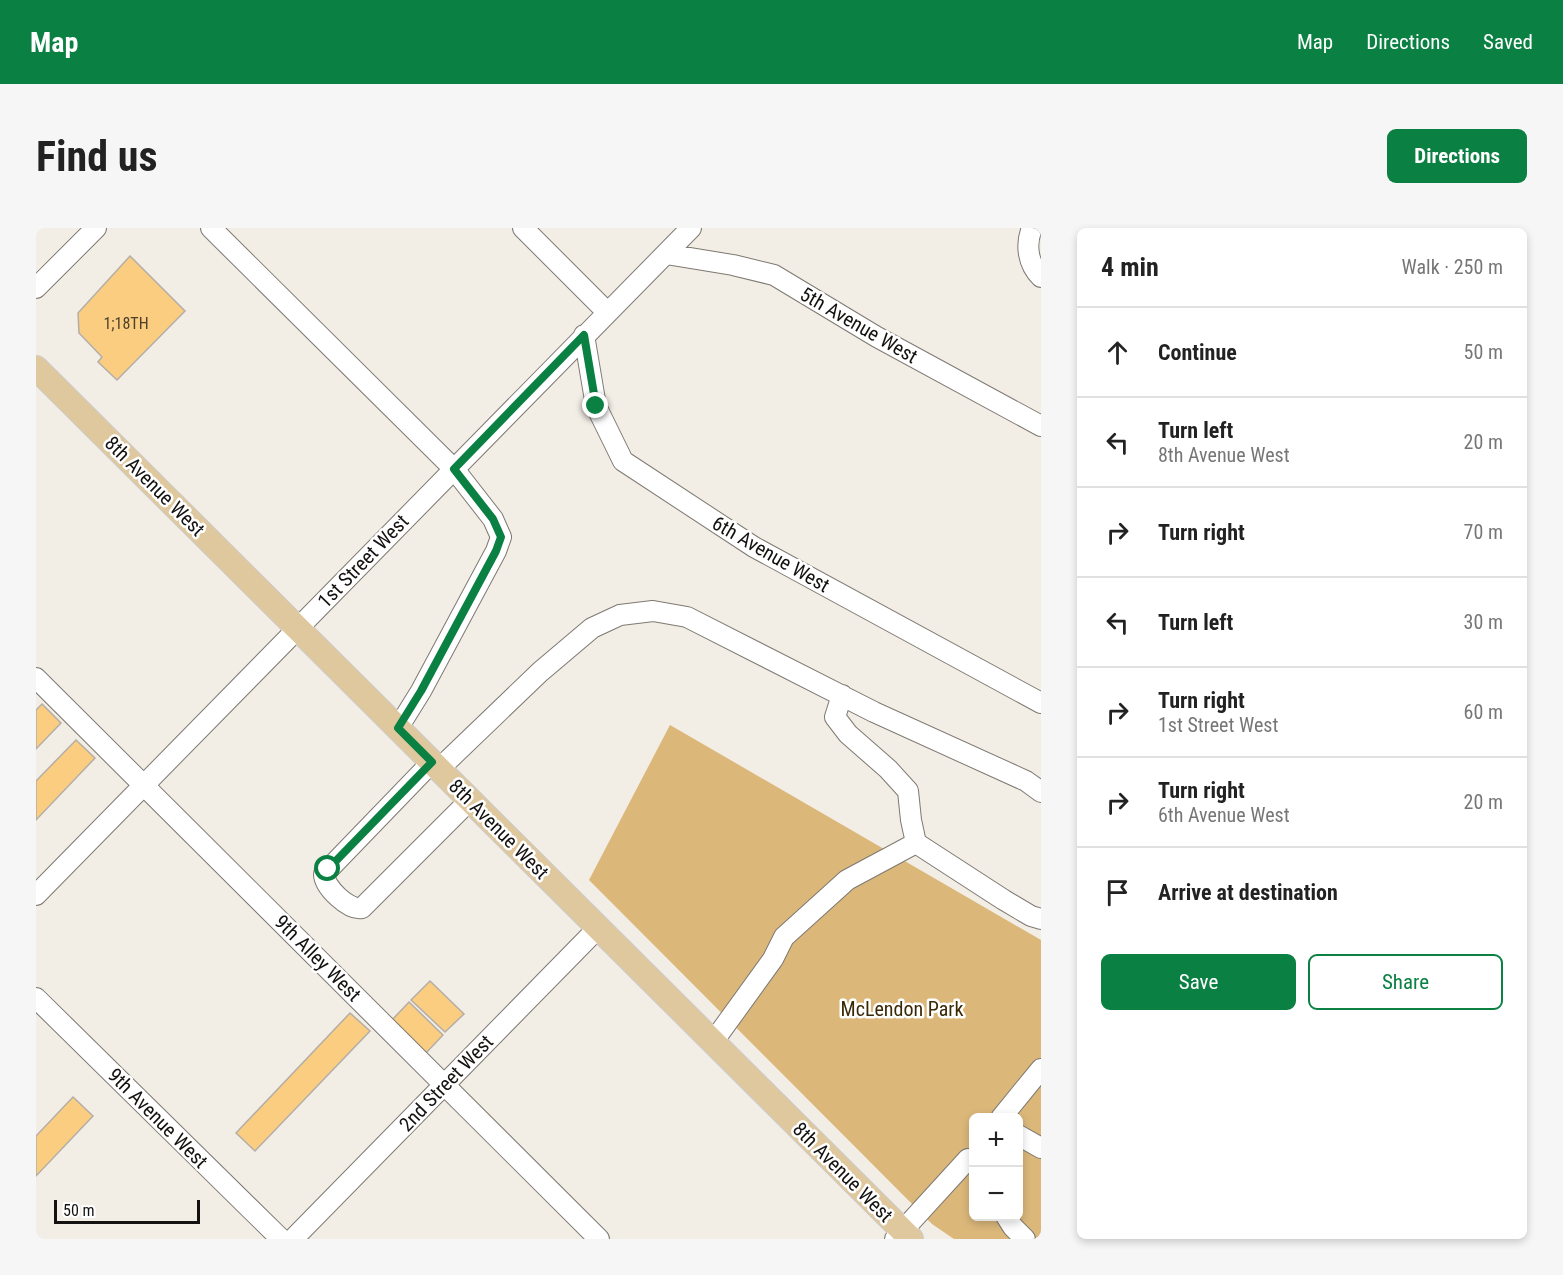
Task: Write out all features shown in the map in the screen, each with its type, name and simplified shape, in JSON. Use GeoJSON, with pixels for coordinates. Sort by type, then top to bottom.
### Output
{"type":"FeatureCollection","features":[{"type":"Feature","properties":{"kind":"main road","name":"8th Avenue West"},"geometry":{"type":"LineString","coordinates":[[36,368],[713,1042],[903,1236]]}},
{"type":"Feature","properties":{"kind":"street"},"geometry":{"type":"LineString","coordinates":[[36,288],[96,228]]}},
{"type":"Feature","properties":{"kind":"street"},"geometry":{"type":"LineString","coordinates":[[211,228],[454,469],[493,519],[501,537],[496,551],[421,691],[398,728]]}},
{"type":"Feature","properties":{"kind":"street"},"geometry":{"type":"LineString","coordinates":[[523,228],[607,312]]}},
{"type":"Feature","properties":{"kind":"street","name":"1st Street West"},"geometry":{"type":"LineString","coordinates":[[36,896],[691,228]]}},
{"type":"Feature","properties":{"kind":"street"},"geometry":{"type":"LineString","coordinates":[[1032,228],[1029,235],[1029,259],[1041,277]]}},
{"type":"Feature","properties":{"kind":"street","name":"5th Avenue West"},"geometry":{"type":"LineString","coordinates":[[666,254],[743,267],[774,276],[877,337],[1041,426]]}},
{"type":"Feature","properties":{"kind":"street","name":"6th Avenue West"},"geometry":{"type":"LineString","coordinates":[[584,335],[596,406],[623,461],[754,547],[1041,704]]}},
{"type":"Feature","properties":{"kind":"street"},"geometry":{"type":"LineString","coordinates":[[470,800],[362,908],[358,909],[348,905],[326,884],[324,874],[436,766],[592,628],[620,615],[653,611],[687,617],[842,695],[1026,781],[1041,792]]}},
{"type":"Feature","properties":{"kind":"street","name":"9th Alley West"},"geometry":{"type":"LineString","coordinates":[[36,678],[599,1239]]}},
{"type":"Feature","properties":{"kind":"street"},"geometry":{"type":"LineString","coordinates":[[842,695],[835,717],[848,734],[908,791],[910,820],[916,843],[1004,900],[1031,916],[1041,919]]}},
{"type":"Feature","properties":{"kind":"street"},"geometry":{"type":"LineString","coordinates":[[713,1042],[773,958],[784,937],[847,880],[916,843]]}},
{"type":"Feature","properties":{"kind":"street","name":"2nd Street West"},"geometry":{"type":"LineString","coordinates":[[293,1239],[598,927]]}},
{"type":"Feature","properties":{"kind":"street","name":"9th Avenue West"},"geometry":{"type":"LineString","coordinates":[[36,998],[281,1239]]}},
{"type":"Feature","properties":{"kind":"street"},"geometry":{"type":"LineString","coordinates":[[1005,1113],[1041,1069]]}},
{"type":"Feature","properties":{"kind":"street"},"geometry":{"type":"LineString","coordinates":[[1023,1138],[1041,1148]]}},
{"type":"Feature","properties":{"kind":"street"},"geometry":{"type":"LineString","coordinates":[[903,1236],[969,1162]]}},
{"type":"Feature","properties":{"kind":"street"},"geometry":{"type":"LineString","coordinates":[[1009,1221],[1025,1239]]}},
{"type":"Feature","properties":{"kind":"green space","name":"McLendon Park"},"geometry":{"type":"Polygon","coordinates":[[[670,725],[1041,940],[1041,1239],[954,1239],[932,1224],[589,880],[670,725]]]}},
{"type":"Feature","properties":{"kind":"building"},"geometry":{"type":"Polygon","coordinates":[[[130,256],[185,311],[117,380],[98,362],[102,357],[79,333],[78,313],[130,256]]]}},
{"type":"Feature","properties":{"kind":"building"},"geometry":{"type":"Polygon","coordinates":[[[42,704],[61,723],[36,749],[36,710],[42,704]]]}},
{"type":"Feature","properties":{"kind":"building"},"geometry":{"type":"Polygon","coordinates":[[[76,740],[95,758],[36,820],[36,781],[76,740]]]}},
{"type":"Feature","properties":{"kind":"building"},"geometry":{"type":"Polygon","coordinates":[[[430,981],[464,1014],[445,1032],[411,1000],[430,981]]]}},
{"type":"Feature","properties":{"kind":"building"},"geometry":{"type":"Polygon","coordinates":[[[409,1002],[443,1035],[425,1054],[391,1021],[409,1002]]]}},
{"type":"Feature","properties":{"kind":"building"},"geometry":{"type":"Polygon","coordinates":[[[350,1013],[370,1031],[255,1151],[236,1133],[350,1013]]]}},
{"type":"Feature","properties":{"kind":"building"},"geometry":{"type":"Polygon","coordinates":[[[73,1097],[93,1116],[36,1176],[36,1136],[73,1097]]]}},
{"type":"Feature","properties":{"kind":"route"},"geometry":{"type":"LineString","coordinates":[[328,869],[432,762],[398,728],[421,691],[496,551],[501,537],[493,519],[454,469],[584,335],[596,406]]}}]}
